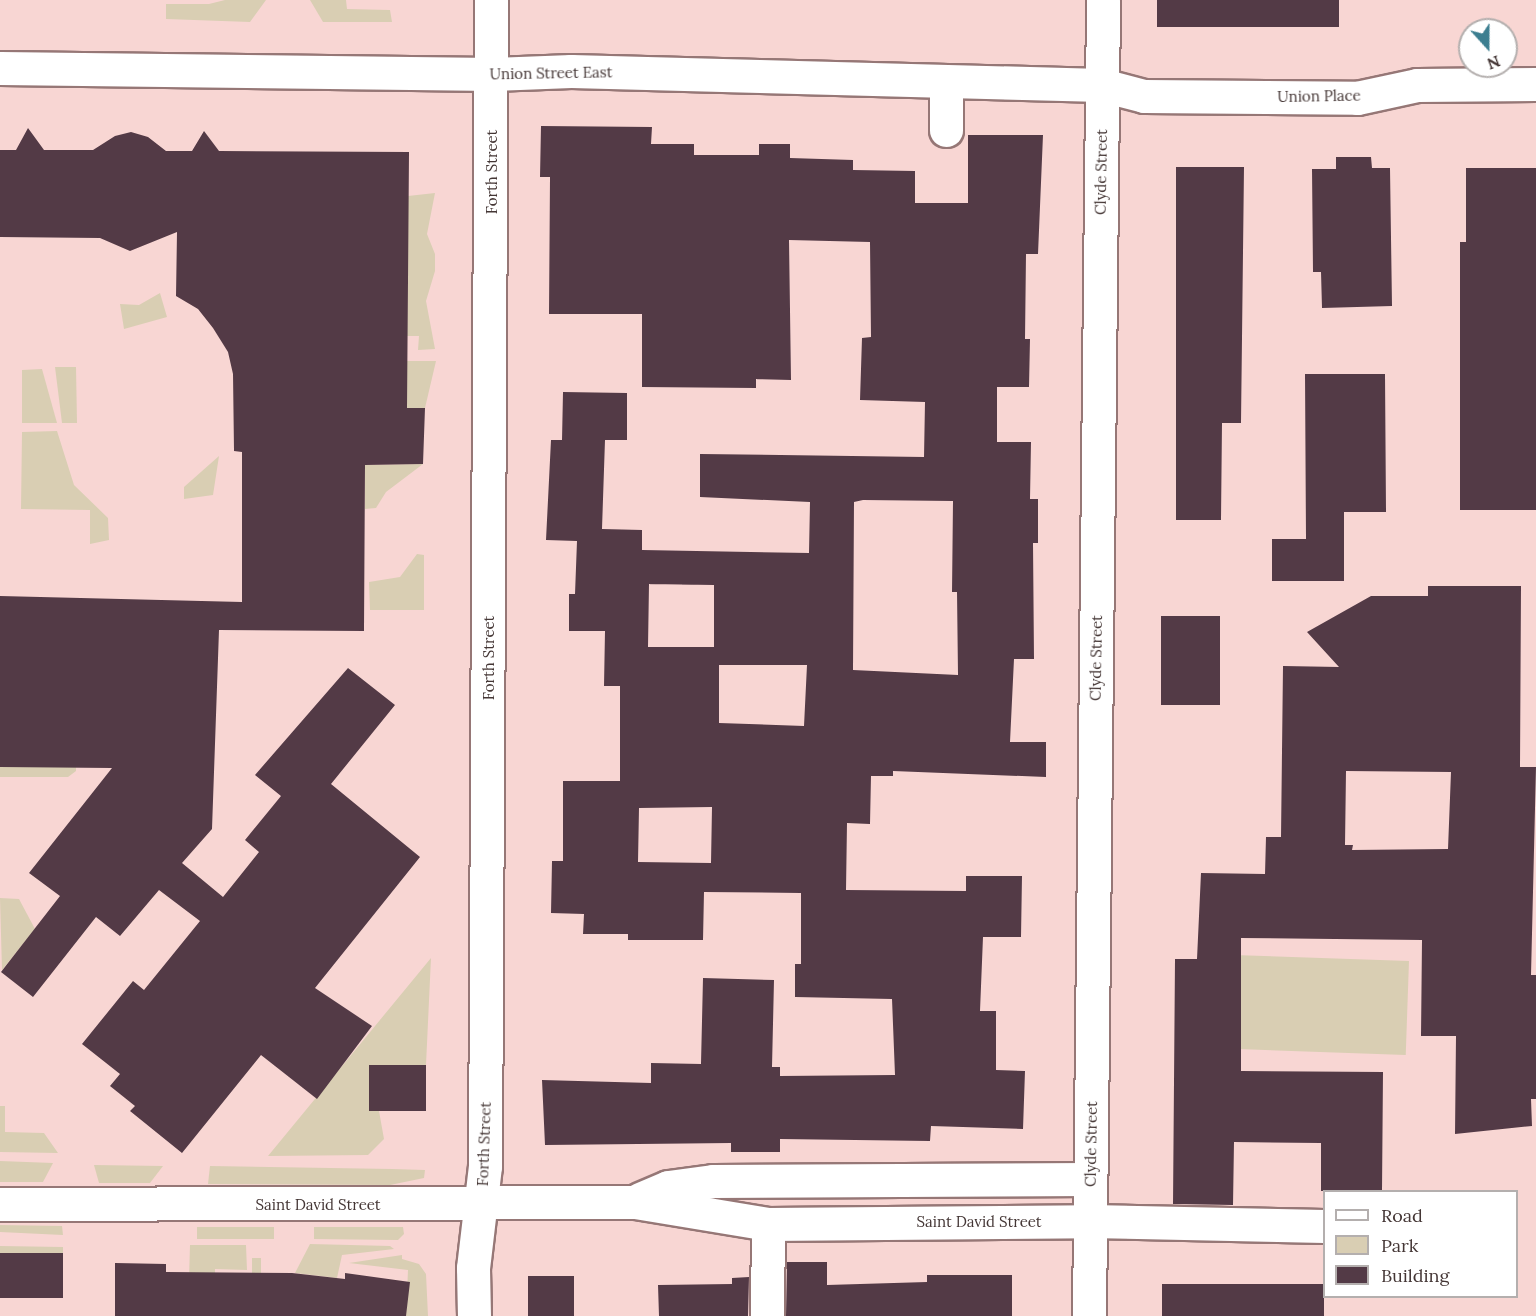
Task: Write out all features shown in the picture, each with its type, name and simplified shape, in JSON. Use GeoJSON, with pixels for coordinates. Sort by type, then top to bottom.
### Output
{"type":"FeatureCollection","features":[{"type":"Feature","properties":{"kind":"street","name":"Forth Street"},"geometry":{"type":"LineString","coordinates":[[474,1316],[473,1268],[485,1166],[493,75],[491,0]]}},
{"type":"Feature","properties":{"kind":"street","name":"Clyde Street"},"geometry":{"type":"LineString","coordinates":[[1089,1316],[1103,0]]}},
{"type":"Feature","properties":{"kind":"street","name":"Union Street East"},"geometry":{"type":"LineString","coordinates":[[0,68],[493,75],[571,71],[946,83],[1102,85]]}},
{"type":"Feature","properties":{"kind":"street"},"geometry":{"type":"LineString","coordinates":[[946,83],[946,130]]}},
{"type":"Feature","properties":{"kind":"street","name":"Union Place"},"geometry":{"type":"LineString","coordinates":[[1102,85],[1144,96],[1357,98],[1417,85],[1536,84]]}},
{"type":"Feature","properties":{"kind":"street","name":"Saint David Street"},"geometry":{"type":"LineString","coordinates":[[635,1202],[668,1187],[713,1181],[1090,1179]]}},
{"type":"Feature","properties":{"kind":"street","name":"Saint David Street"},"geometry":{"type":"LineString","coordinates":[[0,1204],[635,1202],[768,1224],[1090,1221],[1323,1226]]}},
{"type":"Feature","properties":{"kind":"street"},"geometry":{"type":"LineString","coordinates":[[767,1316],[768,1224]]}},
{"type":"Feature","properties":{"kind":"green space"},"geometry":{"type":"Polygon","coordinates":[[[225,0],[266,0],[250,22],[166,19],[166,4],[209,4],[225,0]]]}},
{"type":"Feature","properties":{"kind":"green space"},"geometry":{"type":"Polygon","coordinates":[[[310,0],[346,0],[347,9],[390,10],[392,22],[323,22],[310,0]]]}},
{"type":"Feature","properties":{"kind":"green space"},"geometry":{"type":"Polygon","coordinates":[[[435,193],[427,234],[435,254],[435,271],[426,301],[435,349],[418,350],[419,336],[407,336],[408,196],[435,193]]]}},
{"type":"Feature","properties":{"kind":"green space"},"geometry":{"type":"Polygon","coordinates":[[[160,293],[167,317],[124,329],[120,304],[139,305],[160,293]]]}},
{"type":"Feature","properties":{"kind":"green space"},"geometry":{"type":"Polygon","coordinates":[[[407,361],[436,361],[425,408],[407,408],[407,361]]]}},
{"type":"Feature","properties":{"kind":"green space"},"geometry":{"type":"Polygon","coordinates":[[[55,367],[76,367],[77,423],[62,423],[55,367]]]}},
{"type":"Feature","properties":{"kind":"green space"},"geometry":{"type":"Polygon","coordinates":[[[42,369],[57,423],[22,423],[22,370],[42,369]]]}},
{"type":"Feature","properties":{"kind":"green space"},"geometry":{"type":"Polygon","coordinates":[[[57,431],[74,485],[108,518],[109,540],[90,544],[90,510],[21,509],[22,432],[57,431]]]}},
{"type":"Feature","properties":{"kind":"green space"},"geometry":{"type":"Polygon","coordinates":[[[219,456],[213,495],[184,499],[184,487],[219,456]]]}},
{"type":"Feature","properties":{"kind":"green space"},"geometry":{"type":"Polygon","coordinates":[[[423,464],[386,492],[376,508],[365,509],[365,465],[423,464]]]}},
{"type":"Feature","properties":{"kind":"green space"},"geometry":{"type":"Polygon","coordinates":[[[417,554],[424,555],[424,610],[370,610],[369,582],[400,577],[417,554]]]}},
{"type":"Feature","properties":{"kind":"green space"},"geometry":{"type":"Polygon","coordinates":[[[0,767],[76,767],[76,771],[68,777],[0,777],[0,767]]]}},
{"type":"Feature","properties":{"kind":"green space"},"geometry":{"type":"Polygon","coordinates":[[[0,898],[19,899],[35,929],[2,970],[0,898]]]}},
{"type":"Feature","properties":{"kind":"green space"},"geometry":{"type":"Polygon","coordinates":[[[1241,955],[1409,961],[1406,1055],[1238,1049],[1241,955]]]}},
{"type":"Feature","properties":{"kind":"green space"},"geometry":{"type":"Polygon","coordinates":[[[431,958],[426,1065],[369,1066],[370,1110],[379,1111],[384,1139],[368,1155],[268,1156],[431,958]]]}},
{"type":"Feature","properties":{"kind":"green space"},"geometry":{"type":"Polygon","coordinates":[[[0,1106],[5,1106],[5,1132],[44,1133],[58,1153],[0,1152],[0,1106]]]}},
{"type":"Feature","properties":{"kind":"green space"},"geometry":{"type":"Polygon","coordinates":[[[0,1161],[53,1163],[43,1182],[0,1182],[0,1161]]]}},
{"type":"Feature","properties":{"kind":"green space"},"geometry":{"type":"Polygon","coordinates":[[[94,1165],[163,1166],[150,1183],[99,1183],[94,1165]]]}},
{"type":"Feature","properties":{"kind":"green space"},"geometry":{"type":"Polygon","coordinates":[[[210,1166],[425,1170],[424,1178],[390,1185],[208,1184],[210,1166]]]}},
{"type":"Feature","properties":{"kind":"green space"},"geometry":{"type":"Polygon","coordinates":[[[0,1225],[62,1226],[63,1235],[0,1232],[0,1225]]]}},
{"type":"Feature","properties":{"kind":"green space"},"geometry":{"type":"Polygon","coordinates":[[[197,1227],[274,1227],[274,1239],[197,1239],[197,1227]]]}},
{"type":"Feature","properties":{"kind":"green space"},"geometry":{"type":"Polygon","coordinates":[[[314,1227],[403,1227],[404,1234],[398,1240],[314,1239],[314,1227]]]}},
{"type":"Feature","properties":{"kind":"green space"},"geometry":{"type":"Polygon","coordinates":[[[310,1244],[390,1246],[394,1249],[342,1255],[337,1278],[295,1273],[310,1244]]]}},
{"type":"Feature","properties":{"kind":"green space"},"geometry":{"type":"Polygon","coordinates":[[[190,1245],[246,1245],[247,1270],[215,1269],[215,1273],[189,1280],[190,1245]]]}},
{"type":"Feature","properties":{"kind":"green space"},"geometry":{"type":"Polygon","coordinates":[[[0,1246],[63,1247],[63,1253],[0,1253],[0,1246]]]}},
{"type":"Feature","properties":{"kind":"green space"},"geometry":{"type":"Polygon","coordinates":[[[402,1255],[402,1259],[419,1264],[426,1274],[428,1316],[406,1316],[408,1270],[349,1263],[402,1255]]]}},
{"type":"Feature","properties":{"kind":"green space"},"geometry":{"type":"Polygon","coordinates":[[[252,1258],[261,1258],[261,1316],[252,1316],[252,1258]]]}},
{"type":"Feature","properties":{"kind":"building"},"geometry":{"type":"Polygon","coordinates":[[[1157,0],[1339,0],[1339,27],[1157,27],[1157,0]]]}},
{"type":"Feature","properties":{"kind":"building"},"geometry":{"type":"Polygon","coordinates":[[[541,126],[652,127],[651,144],[694,144],[694,155],[759,155],[759,144],[790,144],[790,158],[853,160],[853,170],[915,171],[915,203],[968,203],[968,135],[1043,135],[1038,254],[1026,254],[1025,339],[1030,339],[1029,387],[997,387],[997,442],[1031,442],[1030,499],[1038,499],[1038,543],[1033,543],[1034,659],[1014,659],[1010,742],[1046,742],[1046,777],[893,771],[893,776],[871,776],[870,824],[847,823],[846,890],[966,891],[966,876],[1022,876],[1021,937],[983,937],[980,1011],[996,1011],[996,1070],[1025,1071],[1023,1129],[931,1126],[930,1141],[780,1139],[780,1152],[731,1152],[731,1143],[545,1145],[542,1080],[651,1083],[651,1063],[701,1064],[703,978],[774,980],[772,1067],[780,1067],[780,1076],[895,1075],[892,999],[795,997],[795,964],[801,964],[801,893],[704,892],[703,940],[628,940],[628,934],[583,934],[584,914],[551,913],[552,861],[563,861],[563,781],[620,781],[620,686],[604,686],[605,631],[569,631],[569,594],[575,594],[577,541],[546,540],[551,440],[562,440],[563,392],[627,393],[627,440],[605,440],[602,529],[642,530],[642,550],[809,553],[810,502],[700,497],[700,454],[924,457],[925,402],[860,400],[862,338],[871,337],[870,242],[789,240],[791,380],[756,379],[756,388],[642,387],[642,314],[549,314],[550,177],[540,177],[541,126]],[[863,500],[854,502],[853,670],[958,675],[957,592],[952,592],[953,501],[863,500]],[[649,584],[648,647],[714,647],[714,585],[649,584]],[[719,665],[719,723],[804,726],[807,665],[719,665]],[[712,807],[639,808],[638,862],[711,863],[712,807]]]}},
{"type":"Feature","properties":{"kind":"building"},"geometry":{"type":"Polygon","coordinates":[[[28,128],[44,150],[93,150],[115,136],[131,132],[148,137],[166,151],[192,151],[204,131],[219,151],[409,152],[407,408],[425,408],[423,464],[365,465],[364,631],[219,630],[212,829],[182,863],[223,897],[259,852],[245,840],[281,796],[255,775],[348,668],[395,705],[331,784],[420,857],[315,988],[372,1026],[317,1099],[261,1055],[182,1153],[130,1111],[135,1106],[110,1086],[120,1074],[82,1044],[133,981],[144,990],[200,921],[159,890],[120,936],[96,917],[33,997],[1,972],[60,896],[29,873],[112,768],[0,767],[0,596],[242,602],[242,452],[234,451],[233,374],[228,352],[213,328],[198,309],[176,296],[177,232],[130,251],[100,238],[0,237],[0,150],[16,150],[28,128]]]}},
{"type":"Feature","properties":{"kind":"building"},"geometry":{"type":"Polygon","coordinates":[[[1336,157],[1371,157],[1372,168],[1390,168],[1392,306],[1322,308],[1321,272],[1313,272],[1312,169],[1336,169],[1336,157]]]}},
{"type":"Feature","properties":{"kind":"building"},"geometry":{"type":"Polygon","coordinates":[[[1176,167],[1244,167],[1241,423],[1222,423],[1221,520],[1176,520],[1176,167]]]}},
{"type":"Feature","properties":{"kind":"building"},"geometry":{"type":"Polygon","coordinates":[[[1466,168],[1536,168],[1536,510],[1460,510],[1460,242],[1466,242],[1466,168]]]}},
{"type":"Feature","properties":{"kind":"building"},"geometry":{"type":"Polygon","coordinates":[[[1305,374],[1385,374],[1386,512],[1344,512],[1344,581],[1272,581],[1272,539],[1306,539],[1305,374]]]}},
{"type":"Feature","properties":{"kind":"building"},"geometry":{"type":"Polygon","coordinates":[[[1428,586],[1521,586],[1520,767],[1536,767],[1531,975],[1536,975],[1536,1099],[1531,1099],[1532,1126],[1455,1134],[1456,1036],[1421,1036],[1422,940],[1241,938],[1241,1071],[1383,1072],[1382,1190],[1321,1191],[1321,1143],[1234,1142],[1233,1205],[1173,1204],[1175,959],[1197,959],[1201,873],[1265,874],[1266,837],[1281,837],[1283,666],[1339,667],[1307,632],[1371,596],[1428,596],[1428,586]],[[1346,771],[1345,845],[1353,845],[1352,850],[1448,849],[1451,772],[1346,771]]]}},
{"type":"Feature","properties":{"kind":"building"},"geometry":{"type":"Polygon","coordinates":[[[1161,616],[1220,616],[1220,705],[1161,705],[1161,616]]]}},
{"type":"Feature","properties":{"kind":"building"},"geometry":{"type":"Polygon","coordinates":[[[369,1065],[426,1065],[426,1111],[369,1111],[369,1065]]]}},
{"type":"Feature","properties":{"kind":"building"},"geometry":{"type":"Polygon","coordinates":[[[0,1253],[63,1253],[63,1298],[0,1298],[0,1253]]]}},
{"type":"Feature","properties":{"kind":"building"},"geometry":{"type":"Polygon","coordinates":[[[787,1262],[827,1262],[827,1285],[927,1282],[927,1275],[1012,1275],[1012,1316],[786,1316],[787,1262]]]}},
{"type":"Feature","properties":{"kind":"building"},"geometry":{"type":"Polygon","coordinates":[[[115,1263],[166,1264],[166,1272],[292,1273],[345,1279],[345,1273],[410,1282],[406,1316],[115,1316],[115,1263]]]}},
{"type":"Feature","properties":{"kind":"building"},"geometry":{"type":"Polygon","coordinates":[[[528,1276],[574,1276],[574,1316],[528,1316],[528,1276]]]}},
{"type":"Feature","properties":{"kind":"building"},"geometry":{"type":"Polygon","coordinates":[[[749,1277],[748,1316],[659,1316],[658,1285],[732,1284],[732,1278],[749,1277]]]}},
{"type":"Feature","properties":{"kind":"building"},"geometry":{"type":"Polygon","coordinates":[[[1162,1284],[1323,1284],[1324,1316],[1162,1316],[1162,1284]]]}}]}
